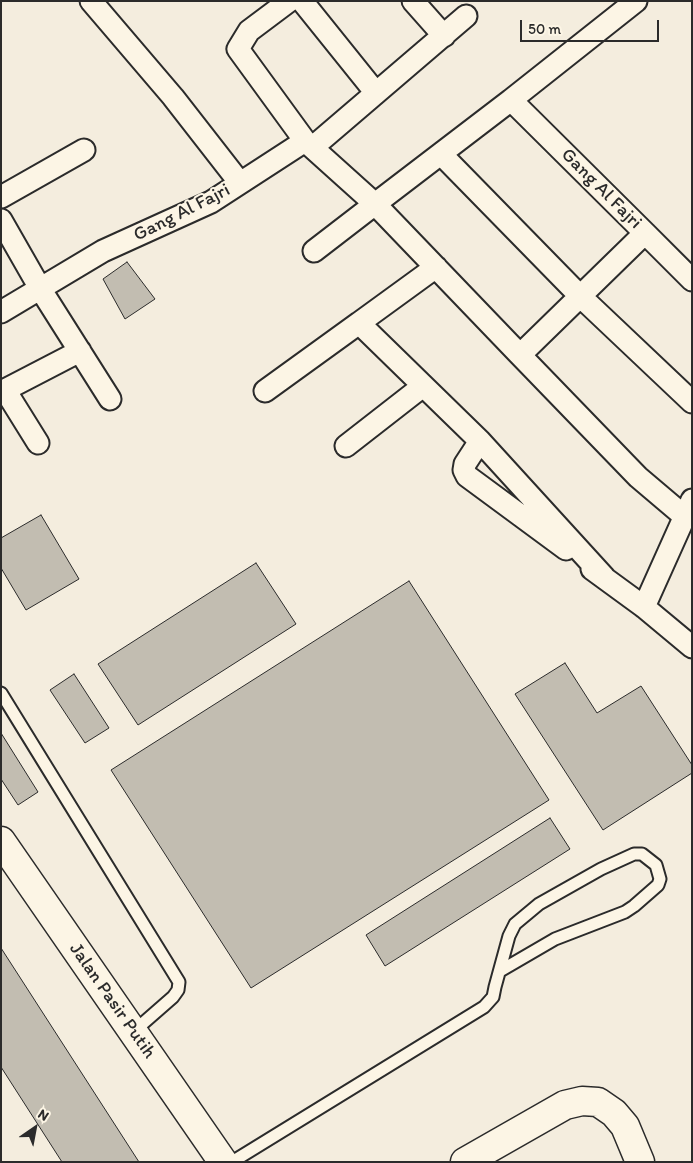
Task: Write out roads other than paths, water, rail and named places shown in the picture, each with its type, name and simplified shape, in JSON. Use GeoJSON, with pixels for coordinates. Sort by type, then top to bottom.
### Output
{"type":"FeatureCollection","features":[{"type":"Feature","properties":{"kind":"main road","name":"Jalan Pasir Putih"},"geometry":{"type":"LineString","coordinates":[[1,840],[223,1162]]}},
{"type":"Feature","properties":{"kind":"main road"},"geometry":{"type":"LineString","coordinates":[[465,1162],[565,1105],[582,1101],[598,1102],[614,1113],[625,1126],[640,1162]]}},
{"type":"Feature","properties":{"kind":"street"},"geometry":{"type":"LineString","coordinates":[[91,1],[173,98],[240,183]]}},
{"type":"Feature","properties":{"kind":"street"},"geometry":{"type":"LineString","coordinates":[[289,1],[249,31],[238,49],[309,144],[375,204],[638,477],[688,508],[644,606]]}},
{"type":"Feature","properties":{"kind":"street"},"geometry":{"type":"LineString","coordinates":[[302,1],[376,93]]}},
{"type":"Feature","properties":{"kind":"street"},"geometry":{"type":"LineString","coordinates":[[413,1],[444,36]]}},
{"type":"Feature","properties":{"kind":"street"},"geometry":{"type":"LineString","coordinates":[[314,252],[512,100],[636,1]]}},
{"type":"Feature","properties":{"kind":"street","name":"Gang Al Fajri"},"geometry":{"type":"LineString","coordinates":[[1,312],[103,252],[211,202],[240,183],[309,144],[376,93],[466,16]]}},
{"type":"Feature","properties":{"kind":"street","name":"Gang Al Fajri"},"geometry":{"type":"LineString","coordinates":[[512,100],[645,233],[520,355]]}},
{"type":"Feature","properties":{"kind":"street"},"geometry":{"type":"LineString","coordinates":[[1,197],[84,150]]}},
{"type":"Feature","properties":{"kind":"street"},"geometry":{"type":"LineString","coordinates":[[441,154],[580,296],[692,402]]}},
{"type":"Feature","properties":{"kind":"street"},"geometry":{"type":"LineString","coordinates":[[1,220],[41,290],[110,399]]}},
{"type":"Feature","properties":{"kind":"street"},"geometry":{"type":"LineString","coordinates":[[645,233],[692,280]]}},
{"type":"Feature","properties":{"kind":"street"},"geometry":{"type":"LineString","coordinates":[[265,392],[436,267]]}},
{"type":"Feature","properties":{"kind":"street"},"geometry":{"type":"LineString","coordinates":[[359,323],[480,441],[604,577]]}},
{"type":"Feature","properties":{"kind":"street"},"geometry":{"type":"LineString","coordinates":[[38,443],[3,391],[80,351]]}},
{"type":"Feature","properties":{"kind":"street"},"geometry":{"type":"LineString","coordinates":[[346,446],[423,386]]}},
{"type":"Feature","properties":{"kind":"street"},"geometry":{"type":"LineString","coordinates":[[480,441],[466,464],[464,470],[467,476],[644,606],[692,647]]}},
{"type":"Feature","properties":{"kind":"lane"},"geometry":{"type":"LineString","coordinates":[[1,693],[179,982],[178,990],[173,997],[133,1032]]}},
{"type":"Feature","properties":{"kind":"lane"},"geometry":{"type":"LineString","coordinates":[[232,1162],[484,1007],[493,997],[500,971],[515,924],[539,904],[601,869],[634,854],[642,854],[656,865],[660,879],[658,885],[634,906],[625,912],[555,939],[500,971]]}}]}
